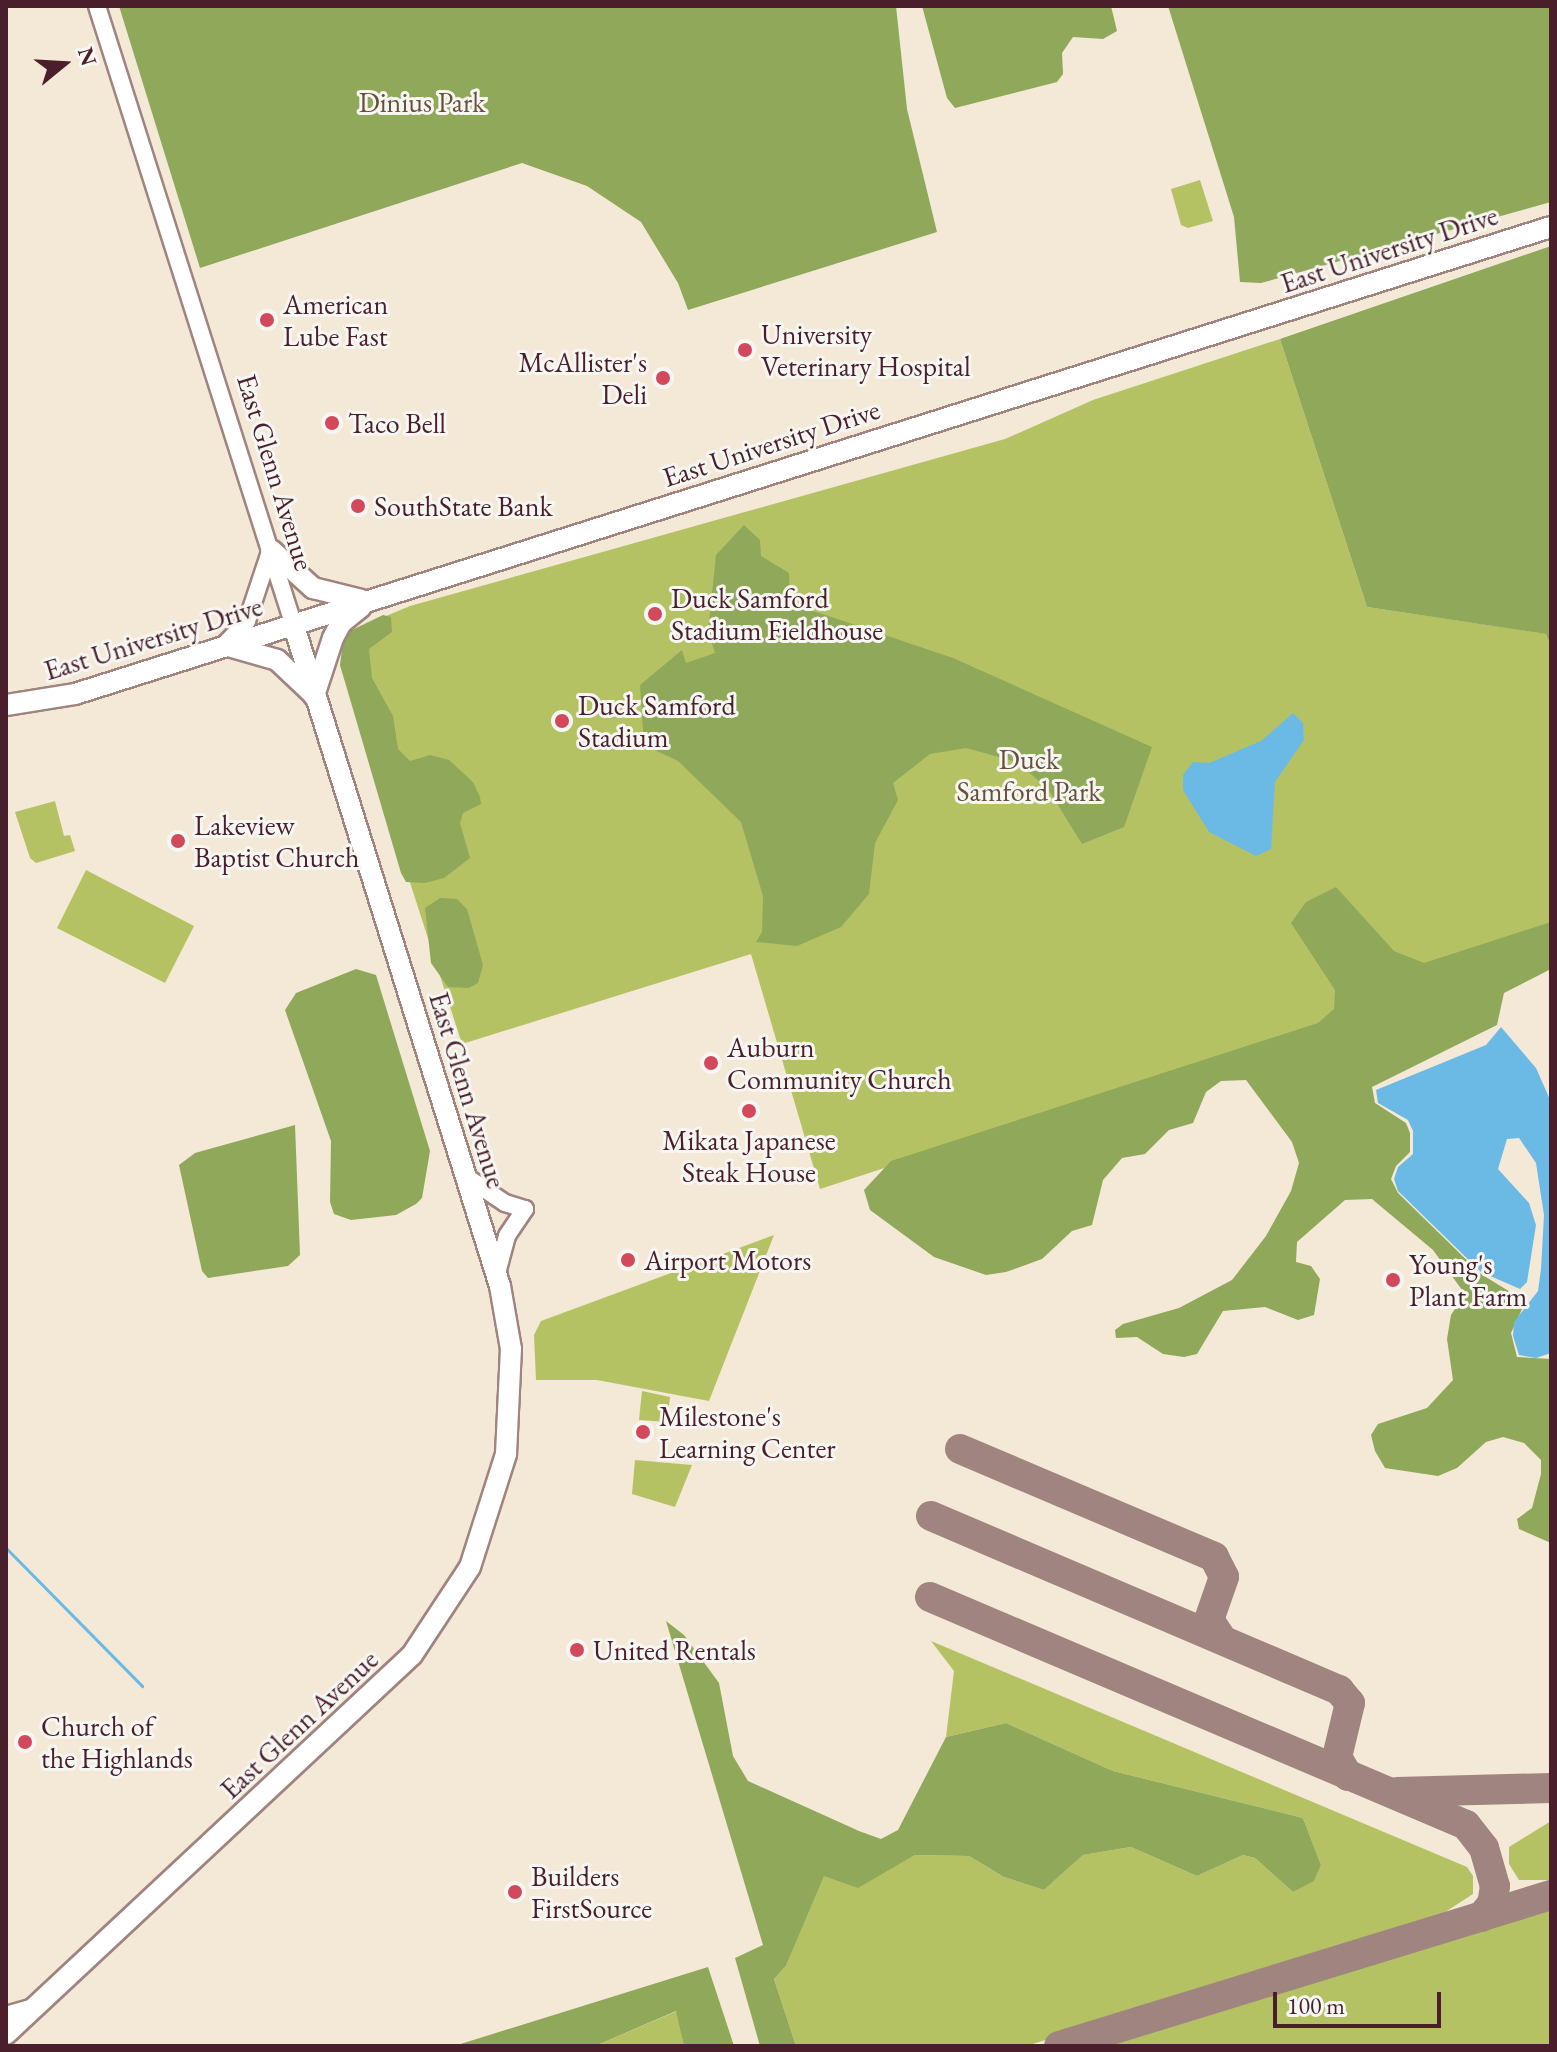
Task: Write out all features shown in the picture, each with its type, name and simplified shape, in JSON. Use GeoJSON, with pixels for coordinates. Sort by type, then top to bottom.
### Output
{"type":"FeatureCollection","features":[{"type":"Feature","properties":{"kind":"main road","name":"East University Drive"},"geometry":{"type":"LineString","coordinates":[[6,705],[75,694],[1551,227]]}},
{"type":"Feature","properties":{"kind":"main road"},"geometry":{"type":"LineString","coordinates":[[271,550],[313,588],[370,601]]}},
{"type":"Feature","properties":{"kind":"main road"},"geometry":{"type":"LineString","coordinates":[[224,645],[277,660],[314,696],[341,623],[370,601]]}},
{"type":"Feature","properties":{"kind":"main road","name":"East Glenn Avenue"},"geometry":{"type":"LineString","coordinates":[[6,2034],[384,1684],[423,1642],[458,1590],[494,1506],[510,1428],[511,1349],[497,1276],[293,623]]}},
{"type":"Feature","properties":{"kind":"street","name":"East Glenn Avenue"},"geometry":{"type":"LineString","coordinates":[[97,6],[293,623]]}},
{"type":"Feature","properties":{"kind":"street"},"geometry":{"type":"LineString","coordinates":[[224,645],[247,621],[271,550]]}},
{"type":"Feature","properties":{"kind":"street"},"geometry":{"type":"LineString","coordinates":[[465,1176],[505,1203],[525,1209],[507,1236],[497,1276]]}},
{"type":"Feature","properties":{"kind":"street"},"geometry":{"type":"LineString","coordinates":[[6,2015],[36,2007]]}},
{"type":"Feature","properties":{"kind":"green space","name":"Dinius Park"},"geometry":{"type":"Polygon","coordinates":[[[119,6],[896,6],[907,109],[937,232],[688,310],[678,283],[641,222],[587,186],[522,163],[200,268],[119,6]]]}},
{"type":"Feature","properties":{"kind":"green space"},"geometry":{"type":"Polygon","coordinates":[[[922,6],[1111,6],[1117,31],[1103,39],[1073,37],[1062,53],[1063,74],[1057,82],[955,108],[947,98],[922,6]]]}},
{"type":"Feature","properties":{"kind":"green space"},"geometry":{"type":"Polygon","coordinates":[[[1168,6],[1551,6],[1551,202],[1261,283],[1240,282],[1234,217],[1168,6]]]}},
{"type":"Feature","properties":{"kind":"green space"},"geometry":{"type":"Polygon","coordinates":[[[1200,180],[1213,221],[1188,228],[1181,225],[1171,189],[1200,180]]]}},
{"type":"Feature","properties":{"kind":"green space"},"geometry":{"type":"Polygon","coordinates":[[[1551,246],[1551,646],[1546,634],[1367,607],[1280,339],[1551,246]]]}},
{"type":"Feature","properties":{"kind":"green space","name":"Duck Samford Park"},"geometry":{"type":"Polygon","coordinates":[[[1280,339],[1367,607],[1547,634],[1551,647],[1551,951],[820,1189],[751,954],[462,1044],[340,665],[350,631],[410,606],[1005,439],[1093,400],[1280,339]]]}},
{"type":"Feature","properties":{"kind":"green space"},"geometry":{"type":"Polygon","coordinates":[[[744,525],[760,540],[761,556],[789,573],[790,603],[953,658],[1152,747],[1124,827],[1082,844],[1048,789],[1017,762],[966,748],[930,754],[893,783],[898,800],[875,843],[869,894],[841,927],[797,946],[756,942],[762,932],[763,896],[741,822],[678,761],[644,745],[640,685],[682,650],[686,663],[715,653],[708,631],[716,555],[744,525]]]}},
{"type":"Feature","properties":{"kind":"green space"},"geometry":{"type":"Polygon","coordinates":[[[383,615],[391,617],[392,632],[369,649],[372,678],[393,716],[398,749],[410,761],[430,755],[449,760],[473,782],[480,797],[481,804],[463,813],[460,823],[470,858],[444,878],[425,883],[406,882],[401,873],[340,665],[343,640],[350,631],[383,615]]]}},
{"type":"Feature","properties":{"kind":"green space"},"geometry":{"type":"Polygon","coordinates":[[[55,801],[64,836],[70,835],[75,851],[36,863],[30,858],[15,812],[55,801]]]}},
{"type":"Feature","properties":{"kind":"green space"},"geometry":{"type":"Polygon","coordinates":[[[86,870],[194,926],[165,983],[57,928],[86,870]]]}},
{"type":"Feature","properties":{"kind":"green space"},"geometry":{"type":"Polygon","coordinates":[[[1336,887],[1394,951],[1424,963],[1551,922],[1551,969],[1504,993],[1497,1025],[1372,1087],[1375,1103],[1406,1123],[1410,1133],[1410,1152],[1396,1166],[1391,1179],[1398,1193],[1481,1274],[1520,1298],[1523,1307],[1511,1333],[1517,1357],[1551,1359],[1551,1543],[1519,1529],[1517,1519],[1532,1508],[1541,1474],[1541,1460],[1524,1443],[1503,1437],[1486,1442],[1457,1468],[1438,1476],[1385,1468],[1375,1451],[1371,1435],[1378,1424],[1427,1408],[1453,1380],[1447,1339],[1451,1315],[1465,1294],[1433,1250],[1372,1199],[1345,1200],[1297,1242],[1296,1262],[1311,1266],[1320,1279],[1314,1315],[1298,1320],[1265,1307],[1223,1311],[1197,1354],[1184,1357],[1163,1354],[1137,1337],[1116,1338],[1115,1330],[1123,1324],[1179,1308],[1232,1280],[1266,1236],[1291,1191],[1299,1163],[1292,1142],[1246,1080],[1221,1081],[1206,1092],[1193,1123],[1169,1130],[1145,1154],[1122,1158],[1103,1180],[1092,1225],[1072,1231],[1042,1259],[1006,1272],[986,1275],[934,1257],[870,1210],[864,1190],[891,1161],[1318,1023],[1334,1009],[1335,990],[1291,923],[1306,902],[1336,887]]]}},
{"type":"Feature","properties":{"kind":"green space"},"geometry":{"type":"Polygon","coordinates":[[[440,898],[457,899],[467,909],[483,965],[478,983],[469,988],[448,987],[431,963],[425,908],[440,898]]]}},
{"type":"Feature","properties":{"kind":"green space"},"geometry":{"type":"Polygon","coordinates":[[[356,969],[376,975],[430,1151],[422,1198],[416,1204],[396,1215],[351,1220],[334,1214],[330,1202],[331,1141],[285,1010],[296,993],[356,969]]]}},
{"type":"Feature","properties":{"kind":"green space"},"geometry":{"type":"Polygon","coordinates":[[[295,1125],[300,1255],[288,1266],[208,1278],[202,1271],[179,1165],[195,1153],[295,1125]]]}},
{"type":"Feature","properties":{"kind":"green space"},"geometry":{"type":"Polygon","coordinates":[[[774,1235],[709,1401],[597,1380],[536,1380],[534,1335],[541,1321],[774,1235]]]}},
{"type":"Feature","properties":{"kind":"green space"},"geometry":{"type":"Polygon","coordinates":[[[642,1391],[670,1397],[667,1422],[639,1420],[642,1391]]]}},
{"type":"Feature","properties":{"kind":"green space"},"geometry":{"type":"Polygon","coordinates":[[[635,1460],[692,1465],[675,1507],[632,1494],[635,1460]]]}},
{"type":"Feature","properties":{"kind":"green space"},"geometry":{"type":"Polygon","coordinates":[[[666,1621],[684,1635],[719,1683],[733,1756],[748,1781],[859,1831],[881,1839],[898,1830],[946,1737],[1006,1723],[1113,1771],[1303,1818],[1321,1865],[1314,1881],[1293,1892],[1255,1858],[1243,1855],[1197,1876],[1131,1847],[1083,1855],[1044,1890],[1004,1877],[969,1856],[915,1855],[858,1888],[824,1876],[786,1966],[774,1979],[796,2046],[760,2046],[735,1958],[763,1945],[666,1621]]]}},
{"type":"Feature","properties":{"kind":"green space"},"geometry":{"type":"Polygon","coordinates":[[[931,1641],[1467,1867],[1473,1876],[1473,1894],[1439,1916],[1349,1948],[1026,2046],[796,2046],[774,1979],[786,1966],[824,1875],[858,1887],[915,1855],[969,1856],[1004,1877],[1044,1890],[1083,1855],[1131,1847],[1197,1876],[1243,1855],[1255,1858],[1293,1892],[1314,1880],[1321,1865],[1303,1818],[1113,1771],[1006,1723],[946,1737],[954,1671],[931,1641]]]}},
{"type":"Feature","properties":{"kind":"green space"},"geometry":{"type":"Polygon","coordinates":[[[1551,1821],[1551,1880],[1519,1880],[1509,1864],[1509,1847],[1551,1821]]]}},
{"type":"Feature","properties":{"kind":"green space"},"geometry":{"type":"Polygon","coordinates":[[[1551,1908],[1551,2046],[1087,2046],[1475,1927],[1551,1908]]]}},
{"type":"Feature","properties":{"kind":"green space"},"geometry":{"type":"Polygon","coordinates":[[[708,1967],[734,2046],[684,2046],[676,2011],[595,2046],[454,2046],[708,1967]]]}},
{"type":"Feature","properties":{"kind":"green space"},"geometry":{"type":"Polygon","coordinates":[[[677,2011],[684,2046],[595,2046],[677,2011]]]}},
{"type":"Feature","properties":{"kind":"water"},"geometry":{"type":"Polygon","coordinates":[[[1293,713],[1303,723],[1304,740],[1275,782],[1271,849],[1256,856],[1209,832],[1183,790],[1183,775],[1193,762],[1209,763],[1261,741],[1293,713]]]}},
{"type":"Feature","properties":{"kind":"water"},"geometry":{"type":"Polygon","coordinates":[[[1501,1027],[1536,1068],[1551,1102],[1551,1353],[1536,1358],[1519,1355],[1513,1336],[1514,1322],[1538,1291],[1541,1269],[1544,1215],[1536,1163],[1519,1138],[1507,1139],[1498,1169],[1529,1203],[1536,1225],[1527,1282],[1520,1289],[1481,1272],[1398,1191],[1394,1179],[1398,1167],[1413,1154],[1413,1131],[1408,1120],[1378,1103],[1376,1090],[1486,1045],[1501,1027]]]}},
{"type":"Feature","properties":{"kind":"waterway"},"geometry":{"type":"LineString","coordinates":[[6,1548],[142,1686]]}},
{"type":"Feature","properties":{"kind":"taxiway"},"geometry":{"type":"LineString","coordinates":[[960,1449],[1214,1557],[1224,1577],[1209,1620],[1222,1639]]}},
{"type":"Feature","properties":{"kind":"taxiway"},"geometry":{"type":"LineString","coordinates":[[931,1516],[1339,1690],[1350,1703],[1337,1757],[1348,1776]]}},
{"type":"Feature","properties":{"kind":"taxiway"},"geometry":{"type":"LineString","coordinates":[[930,1597],[1466,1825],[1484,1848],[1495,1886],[1492,1904],[1481,1917]]}},
{"type":"Feature","properties":{"kind":"taxiway"},"geometry":{"type":"LineString","coordinates":[[1397,1792],[1551,1788]]}},
{"type":"Feature","properties":{"kind":"taxiway"},"geometry":{"type":"LineString","coordinates":[[1059,2046],[1551,1895]]}},
{"type":"Feature","properties":{"kind":"place","name":"American Lube Fast"},"geometry":{"type":"Point","coordinates":[267,320]}},
{"type":"Feature","properties":{"kind":"place","name":"University Veterinary Hospital"},"geometry":{"type":"Point","coordinates":[745,350]}},
{"type":"Feature","properties":{"kind":"place","name":"McAllister's Deli"},"geometry":{"type":"Point","coordinates":[663,378]}},
{"type":"Feature","properties":{"kind":"place","name":"Taco Bell"},"geometry":{"type":"Point","coordinates":[332,423]}},
{"type":"Feature","properties":{"kind":"place","name":"SouthState Bank"},"geometry":{"type":"Point","coordinates":[358,506]}},
{"type":"Feature","properties":{"kind":"place","name":"Duck Samford Stadium Fieldhouse"},"geometry":{"type":"Point","coordinates":[655,614]}},
{"type":"Feature","properties":{"kind":"place","name":"Duck Samford Stadium"},"geometry":{"type":"Point","coordinates":[562,721]}},
{"type":"Feature","properties":{"kind":"place","name":"Lakeview Baptist Church"},"geometry":{"type":"Point","coordinates":[178,841]}},
{"type":"Feature","properties":{"kind":"place","name":"Auburn Community Church"},"geometry":{"type":"Point","coordinates":[711,1063]}},
{"type":"Feature","properties":{"kind":"place","name":"Mikata Japanese Steak House"},"geometry":{"type":"Point","coordinates":[749,1111]}},
{"type":"Feature","properties":{"kind":"place","name":"Airport Motors"},"geometry":{"type":"Point","coordinates":[628,1260]}},
{"type":"Feature","properties":{"kind":"place","name":"Young's Plant Farm"},"geometry":{"type":"Point","coordinates":[1393,1280]}},
{"type":"Feature","properties":{"kind":"place","name":"Milestone's Learning Center"},"geometry":{"type":"Point","coordinates":[643,1432]}},
{"type":"Feature","properties":{"kind":"place","name":"United Rentals"},"geometry":{"type":"Point","coordinates":[577,1650]}},
{"type":"Feature","properties":{"kind":"place","name":"Church of the Highlands"},"geometry":{"type":"Point","coordinates":[25,1742]}},
{"type":"Feature","properties":{"kind":"place","name":"Builders FirstSource"},"geometry":{"type":"Point","coordinates":[515,1892]}}]}
